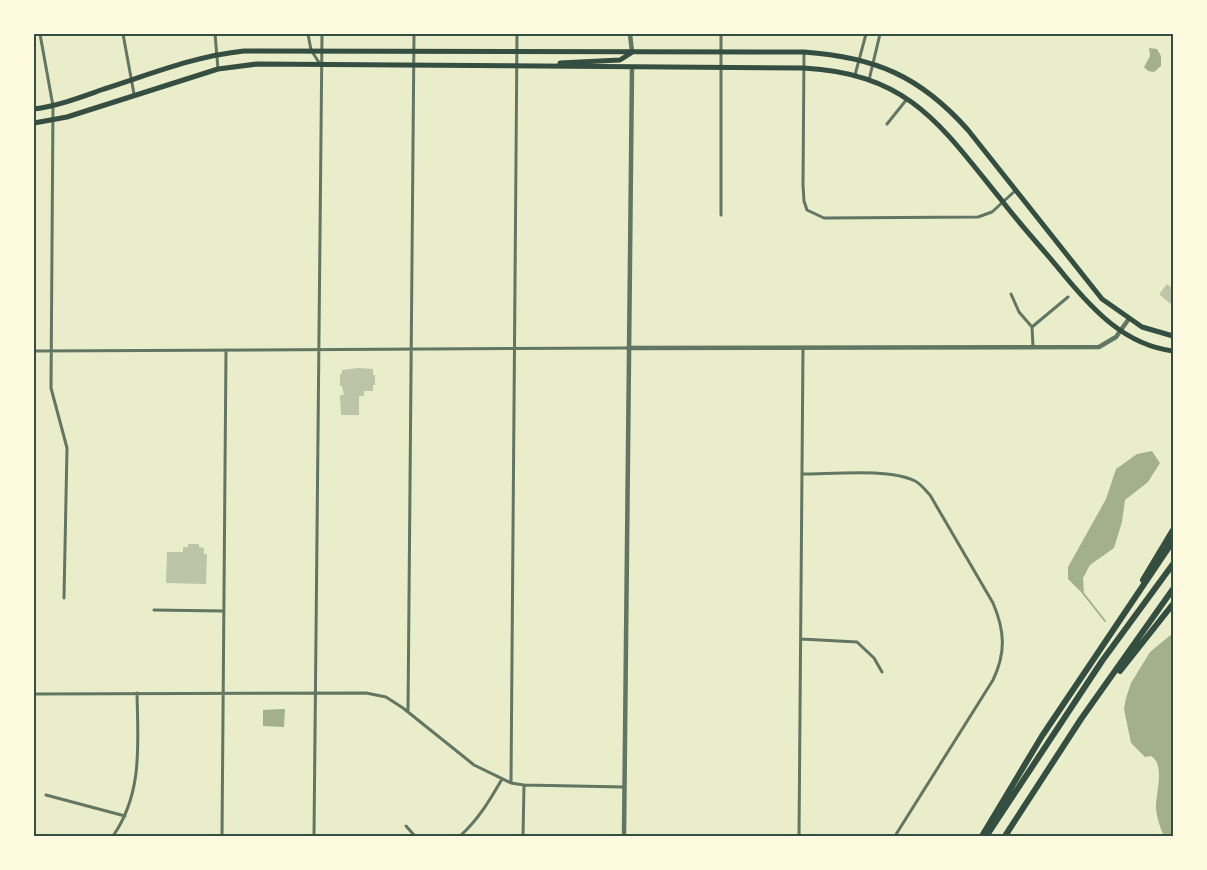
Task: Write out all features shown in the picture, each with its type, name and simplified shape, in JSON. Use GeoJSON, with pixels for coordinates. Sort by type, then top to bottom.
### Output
{"type":"FeatureCollection","features":[{"type":"Feature","properties":{"kind":"highway"},"geometry":{"type":"LineString","coordinates":[[1137,594],[1149,568],[1173,530]]}},
{"type":"Feature","properties":{"kind":"highway"},"geometry":{"type":"LineString","coordinates":[[982,836],[1042,736],[1173,541]]}},
{"type":"Feature","properties":{"kind":"highway"},"geometry":{"type":"LineString","coordinates":[[986,836],[1102,661],[1173,564]]}},
{"type":"Feature","properties":{"kind":"highway"},"geometry":{"type":"LineString","coordinates":[[1005,836],[1081,719],[1173,589]]}},
{"type":"Feature","properties":{"kind":"highway"},"geometry":{"type":"LineString","coordinates":[[1081,719],[1173,604]]}},
{"type":"Feature","properties":{"kind":"main road"},"geometry":{"type":"LineString","coordinates":[[34,109],[53,106],[176,64],[216,54],[264,50],[804,52],[843,55],[873,64],[916,84],[953,114],[1102,299],[1128,320],[1142,328],[1173,336]]}},
{"type":"Feature","properties":{"kind":"main road"},"geometry":{"type":"LineString","coordinates":[[551,65],[572,61],[623,59],[632,52]]}},
{"type":"Feature","properties":{"kind":"main road"},"geometry":{"type":"LineString","coordinates":[[34,123],[52,121],[218,69],[257,64],[551,65],[721,69],[804,68],[855,75],[907,98],[929,114],[952,138],[1092,308],[1120,332],[1152,346],[1173,351]]}},
{"type":"Feature","properties":{"kind":"street"},"geometry":{"type":"LineString","coordinates":[[40,34],[53,106],[50,351],[51,388],[67,448],[64,598]]}},
{"type":"Feature","properties":{"kind":"street"},"geometry":{"type":"LineString","coordinates":[[123,34],[130,81],[134,94]]}},
{"type":"Feature","properties":{"kind":"street"},"geometry":{"type":"LineString","coordinates":[[215,34],[218,69]]}},
{"type":"Feature","properties":{"kind":"street"},"geometry":{"type":"LineString","coordinates":[[308,34],[311,50],[321,64]]}},
{"type":"Feature","properties":{"kind":"street"},"geometry":{"type":"LineString","coordinates":[[314,836],[322,34]]}},
{"type":"Feature","properties":{"kind":"street"},"geometry":{"type":"LineString","coordinates":[[408,712],[414,34]]}},
{"type":"Feature","properties":{"kind":"street"},"geometry":{"type":"LineString","coordinates":[[511,783],[517,34]]}},
{"type":"Feature","properties":{"kind":"street"},"geometry":{"type":"LineString","coordinates":[[630,34],[632,52]]}},
{"type":"Feature","properties":{"kind":"street"},"geometry":{"type":"LineString","coordinates":[[721,34],[721,215]]}},
{"type":"Feature","properties":{"kind":"street"},"geometry":{"type":"LineString","coordinates":[[855,75],[866,34]]}},
{"type":"Feature","properties":{"kind":"street"},"geometry":{"type":"LineString","coordinates":[[869,80],[880,34]]}},
{"type":"Feature","properties":{"kind":"street"},"geometry":{"type":"LineString","coordinates":[[804,52],[803,185],[807,210],[824,218],[978,217],[992,212],[1016,190]]}},
{"type":"Feature","properties":{"kind":"street"},"geometry":{"type":"LineString","coordinates":[[624,836],[632,67]]}},
{"type":"Feature","properties":{"kind":"street"},"geometry":{"type":"LineString","coordinates":[[888,124],[907,98]]}},
{"type":"Feature","properties":{"kind":"street"},"geometry":{"type":"LineString","coordinates":[[1011,294],[1019,312],[1032,327],[1033,346]]}},
{"type":"Feature","properties":{"kind":"street"},"geometry":{"type":"LineString","coordinates":[[1032,327],[1068,297]]}},
{"type":"Feature","properties":{"kind":"street"},"geometry":{"type":"LineString","coordinates":[[34,350],[1099,347],[1108,343],[1120,332],[1128,320]]}},
{"type":"Feature","properties":{"kind":"street"},"geometry":{"type":"LineString","coordinates":[[800,836],[803,348]]}},
{"type":"Feature","properties":{"kind":"street"},"geometry":{"type":"LineString","coordinates":[[222,836],[226,350]]}},
{"type":"Feature","properties":{"kind":"street"},"geometry":{"type":"LineString","coordinates":[[802,474],[888,474],[902,476],[917,482],[934,502],[993,603],[1001,621],[1004,638],[1003,655],[993,680],[895,836]]}},
{"type":"Feature","properties":{"kind":"street"},"geometry":{"type":"LineString","coordinates":[[154,610],[224,611]]}},
{"type":"Feature","properties":{"kind":"street"},"geometry":{"type":"LineString","coordinates":[[802,639],[857,642],[874,658],[882,672]]}},
{"type":"Feature","properties":{"kind":"street"},"geometry":{"type":"LineString","coordinates":[[113,836],[125,816],[135,785],[137,693]]}},
{"type":"Feature","properties":{"kind":"street"},"geometry":{"type":"LineString","coordinates":[[34,694],[373,694],[386,697],[408,712],[474,765],[511,783],[524,786],[624,787]]}},
{"type":"Feature","properties":{"kind":"street"},"geometry":{"type":"LineString","coordinates":[[460,836],[472,826],[502,779]]}},
{"type":"Feature","properties":{"kind":"street"},"geometry":{"type":"LineString","coordinates":[[523,836],[524,786]]}},
{"type":"Feature","properties":{"kind":"street"},"geometry":{"type":"LineString","coordinates":[[46,795],[125,816]]}},
{"type":"Feature","properties":{"kind":"street"},"geometry":{"type":"LineString","coordinates":[[406,826],[415,836]]}},
{"type":"Feature","properties":{"kind":"shaded area"},"geometry":{"type":"Polygon","coordinates":[[[1149,48],[1157,49],[1161,56],[1161,66],[1154,72],[1148,71],[1144,67],[1150,56],[1149,48]]]}},
{"type":"Feature","properties":{"kind":"shaded area"},"geometry":{"type":"Polygon","coordinates":[[[1152,451],[1160,463],[1148,482],[1125,500],[1122,522],[1114,548],[1090,565],[1083,578],[1084,595],[1068,579],[1068,567],[1106,499],[1116,469],[1137,454],[1152,451]]]}},
{"type":"Feature","properties":{"kind":"shaded area"},"geometry":{"type":"Polygon","coordinates":[[[1173,633],[1173,836],[1164,836],[1156,809],[1159,781],[1158,766],[1151,756],[1145,757],[1131,743],[1124,709],[1131,683],[1150,652],[1173,633]]]}},
{"type":"Feature","properties":{"kind":"shaded area"},"geometry":{"type":"Polygon","coordinates":[[[285,709],[284,727],[263,726],[263,710],[285,709]]]}},
{"type":"Feature","properties":{"kind":"building"},"geometry":{"type":"Polygon","coordinates":[[[1167,284],[1173,289],[1173,306],[1160,295],[1167,284]]]}},
{"type":"Feature","properties":{"kind":"building"},"geometry":{"type":"Polygon","coordinates":[[[373,369],[375,385],[373,385],[373,391],[364,391],[364,396],[359,396],[359,415],[341,415],[340,395],[344,395],[342,386],[340,386],[340,374],[342,374],[342,370],[373,369]]]}},
{"type":"Feature","properties":{"kind":"building"},"geometry":{"type":"Polygon","coordinates":[[[188,544],[199,544],[199,547],[204,548],[204,554],[207,554],[206,584],[166,583],[167,552],[183,552],[183,547],[188,547],[188,544]]]}},
{"type":"Feature","properties":{"kind":"waterway"},"geometry":{"type":"LineString","coordinates":[[1083,593],[1105,621]]}}]}
